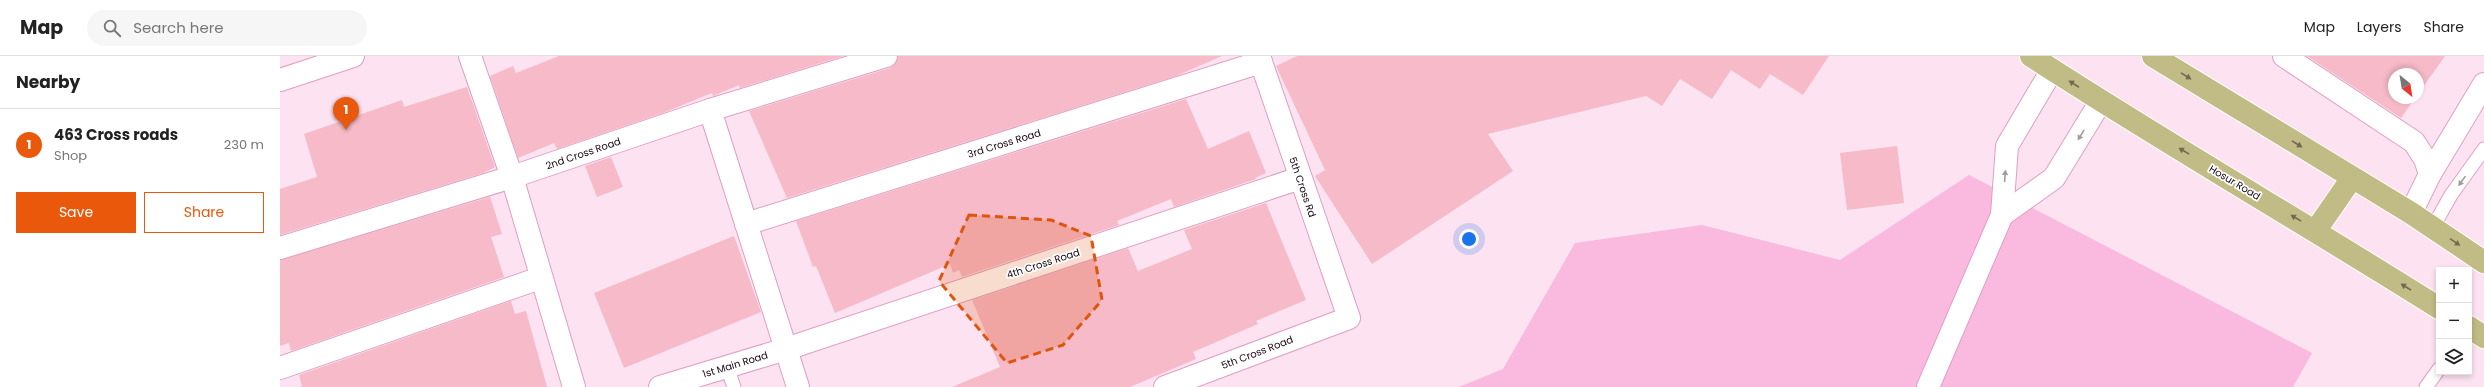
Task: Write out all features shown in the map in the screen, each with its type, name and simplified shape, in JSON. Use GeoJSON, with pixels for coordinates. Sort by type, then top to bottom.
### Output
{"type":"FeatureCollection","features":[{"type":"Feature","properties":{"kind":"main road","name":"Hosur Road"},"geometry":{"type":"LineString","coordinates":[[2031,56],[2101,101],[2316,230],[2436,306]]}},
{"type":"Feature","properties":{"kind":"main road"},"geometry":{"type":"LineString","coordinates":[[2157,57],[2411,213],[2484,262]]}},
{"type":"Feature","properties":{"kind":"main road"},"geometry":{"type":"LineString","coordinates":[[2316,230],[2352,178]]}},
{"type":"Feature","properties":{"kind":"main road"},"geometry":{"type":"LineString","coordinates":[[2472,329],[2484,337]]}},
{"type":"Feature","properties":{"kind":"street"},"geometry":{"type":"LineString","coordinates":[[280,80],[352,56]]}},
{"type":"Feature","properties":{"kind":"street"},"geometry":{"type":"LineString","coordinates":[[470,56],[512,177],[540,278],[574,387]]}},
{"type":"Feature","properties":{"kind":"street","name":"2nd Cross Road"},"geometry":{"type":"LineString","coordinates":[[280,248],[512,177],[710,110],[886,56]]}},
{"type":"Feature","properties":{"kind":"street"},"geometry":{"type":"LineString","coordinates":[[2284,56],[2414,142],[2426,159],[2430,174]]}},
{"type":"Feature","properties":{"kind":"street","name":"5th Cross Rd"},"geometry":{"type":"LineString","coordinates":[[1260,59],[1349,318]]}},
{"type":"Feature","properties":{"kind":"street","name":"3rd Cross Road"},"geometry":{"type":"LineString","coordinates":[[746,224],[1260,59]]}},
{"type":"Feature","properties":{"kind":"street"},"geometry":{"type":"LineString","coordinates":[[1928,387],[2002,215],[2007,146],[2052,70]]}},
{"type":"Feature","properties":{"kind":"street"},"geometry":{"type":"LineString","coordinates":[[2411,213],[2430,174],[2484,84]]}},
{"type":"Feature","properties":{"kind":"street"},"geometry":{"type":"LineString","coordinates":[[2002,215],[2054,178],[2101,101]]}},
{"type":"Feature","properties":{"kind":"street"},"geometry":{"type":"LineString","coordinates":[[710,110],[798,387]]}},
{"type":"Feature","properties":{"kind":"street","name":"4th Cross Road"},"geometry":{"type":"LineString","coordinates":[[786,349],[1300,178]]}},
{"type":"Feature","properties":{"kind":"street"},"geometry":{"type":"LineString","coordinates":[[280,368],[540,278]]}},
{"type":"Feature","properties":{"kind":"street","name":"5th Cross Road"},"geometry":{"type":"LineString","coordinates":[[1165,387],[1349,318]]}},
{"type":"Feature","properties":{"kind":"street","name":"1st Main Road"},"geometry":{"type":"LineString","coordinates":[[660,387],[786,349]]}},
{"type":"Feature","properties":{"kind":"lane"},"geometry":{"type":"LineString","coordinates":[[2433,227],[2451,195],[2484,148]]}},
{"type":"Feature","properties":{"kind":"lane"},"geometry":{"type":"LineString","coordinates":[[726,367],[734,387]]}},
{"type":"Feature","properties":{"kind":"lane"},"geometry":{"type":"LineString","coordinates":[[2426,387],[2436,373]]}},
{"type":"Feature","properties":{"kind":"highlighted area"},"geometry":{"type":"Polygon","coordinates":[[[969,215],[1051,220],[1091,236],[1102,300],[1063,345],[1007,363],[939,281],[969,215]]]}},
{"type":"Feature","properties":{"kind":"shaded area"},"geometry":{"type":"Polygon","coordinates":[[[1969,175],[2312,353],[2293,387],[1459,387],[1503,369],[1575,243],[1702,225],[1840,260],[1969,175]]]}},
{"type":"Feature","properties":{"kind":"building"},"geometry":{"type":"Polygon","coordinates":[[[559,56],[843,56],[740,88],[739,85],[713,96],[712,93],[663,113],[557,149],[554,143],[518,158],[490,76],[513,66],[516,73],[559,56]]]}},
{"type":"Feature","properties":{"kind":"building"},"geometry":{"type":"Polygon","coordinates":[[[898,56],[1222,56],[1176,76],[787,198],[749,111],[890,68],[895,64],[898,56]]]}},
{"type":"Feature","properties":{"kind":"building"},"geometry":{"type":"Polygon","coordinates":[[[1297,56],[1829,56],[1803,95],[1770,74],[1760,89],[1731,70],[1712,99],[1680,79],[1662,106],[1646,96],[1488,134],[1513,171],[1372,264],[1315,176],[1325,170],[1276,66],[1297,56]]]}},
{"type":"Feature","properties":{"kind":"building"},"geometry":{"type":"Polygon","coordinates":[[[2307,56],[2445,56],[2424,86],[2424,68],[2388,68],[2388,104],[2411,104],[2401,118],[2307,56]]]}},
{"type":"Feature","properties":{"kind":"building"},"geometry":{"type":"Polygon","coordinates":[[[467,87],[495,167],[483,173],[280,235],[280,189],[317,177],[304,134],[402,100],[404,107],[467,87]]]}},
{"type":"Feature","properties":{"kind":"building"},"geometry":{"type":"Polygon","coordinates":[[[1186,99],[1208,149],[1249,131],[1266,173],[1255,178],[1256,179],[1174,207],[1171,199],[1117,221],[1119,225],[962,277],[959,270],[953,273],[950,264],[835,313],[816,266],[813,267],[796,221],[1186,99]]]}},
{"type":"Feature","properties":{"kind":"building"},"geometry":{"type":"Polygon","coordinates":[[[1897,146],[1904,203],[1847,210],[1840,153],[1897,146]]]}},
{"type":"Feature","properties":{"kind":"building"},"geometry":{"type":"Polygon","coordinates":[[[611,157],[623,187],[597,197],[585,166],[611,157]]]}},
{"type":"Feature","properties":{"kind":"building"},"geometry":{"type":"Polygon","coordinates":[[[490,197],[502,234],[491,237],[504,277],[291,351],[289,343],[280,346],[280,260],[490,197]]]}},
{"type":"Feature","properties":{"kind":"building"},"geometry":{"type":"Polygon","coordinates":[[[1266,203],[1306,300],[1256,321],[1258,324],[1193,352],[1196,359],[1130,387],[952,387],[1000,367],[972,300],[1128,248],[1138,271],[1192,249],[1184,230],[1266,203]]]}},
{"type":"Feature","properties":{"kind":"building"},"geometry":{"type":"Polygon","coordinates":[[[734,236],[761,312],[624,368],[594,293],[734,236]]]}},
{"type":"Feature","properties":{"kind":"building"},"geometry":{"type":"Polygon","coordinates":[[[511,301],[515,314],[526,311],[547,387],[302,387],[299,375],[511,301]]]}},
{"type":"Feature","properties":{"kind":"place","name":"463 Cross roads"},"geometry":{"type":"Point","coordinates":[346,130]}}]}
